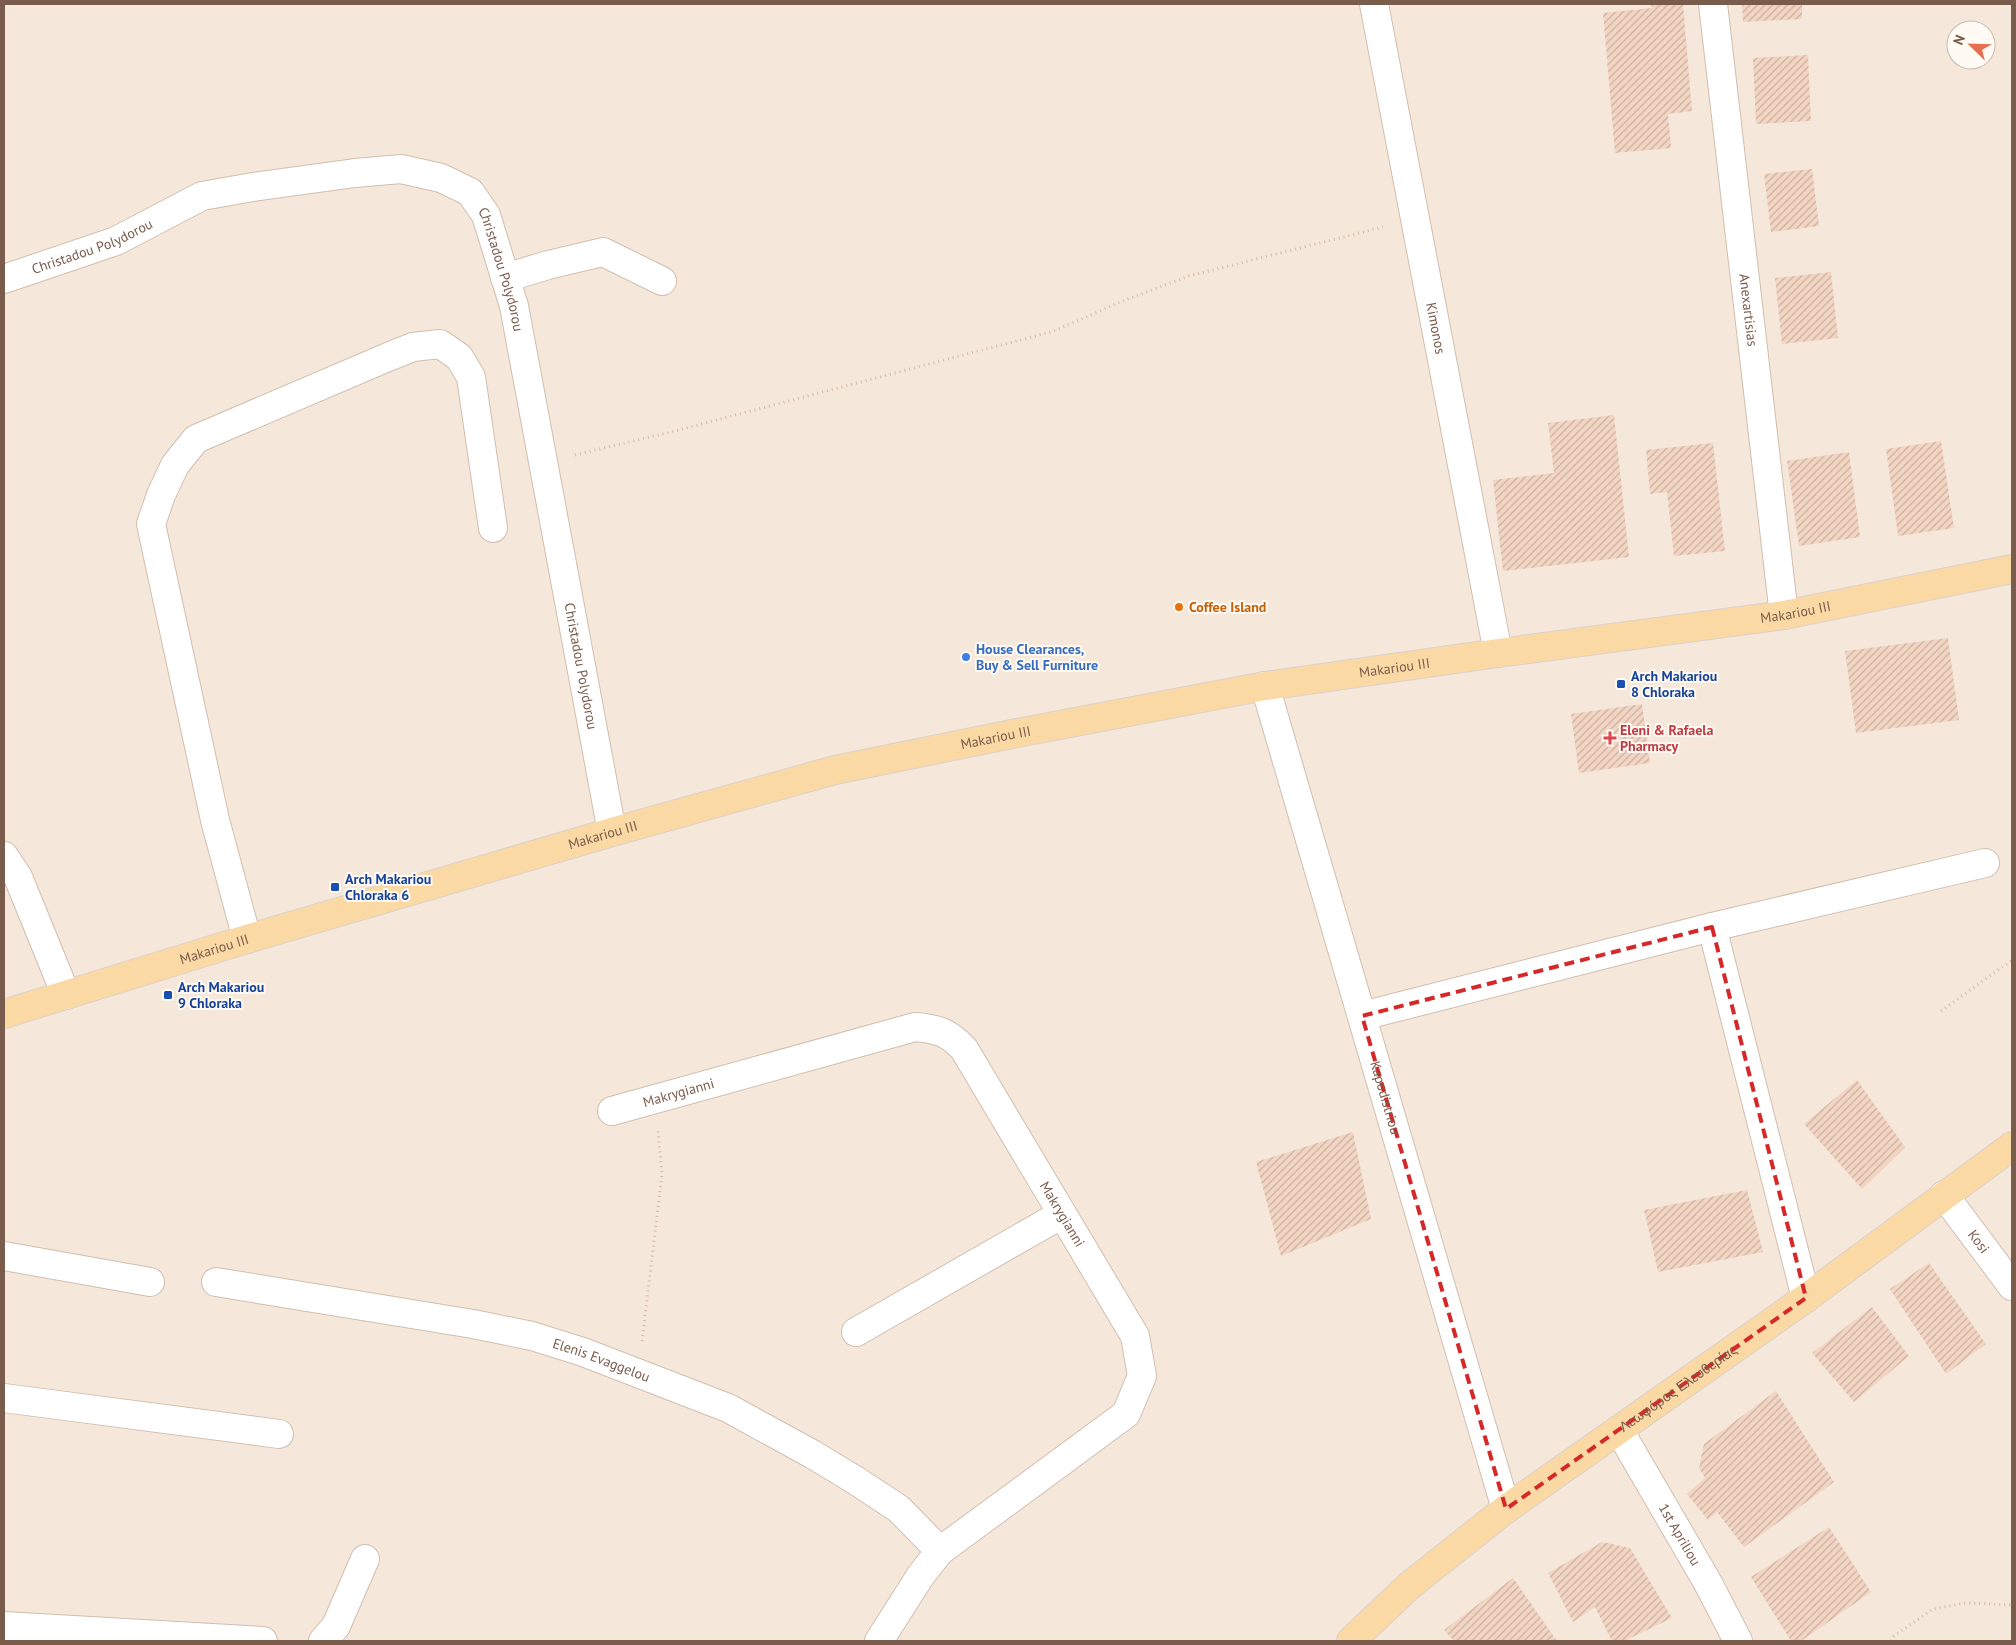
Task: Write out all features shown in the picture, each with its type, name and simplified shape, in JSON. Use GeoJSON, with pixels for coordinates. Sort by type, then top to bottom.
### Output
{"type":"FeatureCollection","features":[{"type":"Feature","properties":{"kind":"main road","name":"Makariou III"},"geometry":{"type":"LineString","coordinates":[[4,1014],[247,938],[612,832],[835,770],[1265,686],[1498,653],[1784,616],[2012,569]]}},
{"type":"Feature","properties":{"kind":"main road","name":"Λεωφόρος Ελευθερίας"},"geometry":{"type":"LineString","coordinates":[[1350,1641],[1409,1586],[1506,1509],[1806,1298],[2012,1146]]}},
{"type":"Feature","properties":{"kind":"street","name":"Kimonos"},"geometry":{"type":"LineString","coordinates":[[1374,4],[1498,653]]}},
{"type":"Feature","properties":{"kind":"street","name":"Anexartisias"},"geometry":{"type":"LineString","coordinates":[[1713,4],[1784,616]]}},
{"type":"Feature","properties":{"kind":"street","name":"Christadou Polydorou"},"geometry":{"type":"LineString","coordinates":[[4,279],[116,241],[202,196],[262,186],[401,169],[441,178],[470,192],[486,215],[514,306],[612,832]]}},
{"type":"Feature","properties":{"kind":"street"},"geometry":{"type":"LineString","coordinates":[[505,278],[548,264],[603,252],[662,280]]}},
{"type":"Feature","properties":{"kind":"street"},"geometry":{"type":"LineString","coordinates":[[247,938],[215,820],[151,524],[161,495],[175,465],[196,439],[413,347],[440,344],[459,357],[471,377],[493,528]]}},
{"type":"Feature","properties":{"kind":"street","name":"Kapodistriou"},"geometry":{"type":"LineString","coordinates":[[1265,686],[1506,1509]]}},
{"type":"Feature","properties":{"kind":"street"},"geometry":{"type":"LineString","coordinates":[[4,856],[18,877],[66,995]]}},
{"type":"Feature","properties":{"kind":"street"},"geometry":{"type":"LineString","coordinates":[[1362,1016],[1712,927],[1985,863]]}},
{"type":"Feature","properties":{"kind":"street"},"geometry":{"type":"LineString","coordinates":[[1712,927],[1806,1298]]}},
{"type":"Feature","properties":{"kind":"street","name":"Makrygianni"},"geometry":{"type":"LineString","coordinates":[[612,1111],[915,1027],[934,1029],[951,1036],[964,1049],[1134,1336],[1142,1376],[1126,1414],[940,1551],[921,1575],[879,1641]]}},
{"type":"Feature","properties":{"kind":"street","name":"Kosi"},"geometry":{"type":"LineString","coordinates":[[1944,1195],[2012,1286]]}},
{"type":"Feature","properties":{"kind":"street"},"geometry":{"type":"LineString","coordinates":[[856,1332],[1062,1214]]}},
{"type":"Feature","properties":{"kind":"street"},"geometry":{"type":"LineString","coordinates":[[4,1256],[150,1282]]}},
{"type":"Feature","properties":{"kind":"street","name":"Elenis Evaggelou"},"geometry":{"type":"LineString","coordinates":[[216,1282],[473,1324],[532,1336],[583,1352],[728,1408],[838,1470],[899,1509],[940,1551]]}},
{"type":"Feature","properties":{"kind":"street"},"geometry":{"type":"LineString","coordinates":[[4,1398],[279,1434]]}},
{"type":"Feature","properties":{"kind":"street","name":"1st Apriliou"},"geometry":{"type":"LineString","coordinates":[[1619,1430],[1708,1583],[1738,1641]]}},
{"type":"Feature","properties":{"kind":"street"},"geometry":{"type":"LineString","coordinates":[[323,1641],[336,1626],[365,1559]]}},
{"type":"Feature","properties":{"kind":"street"},"geometry":{"type":"LineString","coordinates":[[4,1626],[263,1641]]}},
{"type":"Feature","properties":{"kind":"path"},"geometry":{"type":"LineString","coordinates":[[542,462],[675,431],[1054,331],[1124,300],[1189,276],[1416,219]]}},
{"type":"Feature","properties":{"kind":"path"},"geometry":{"type":"LineString","coordinates":[[1941,1011],[2012,960]]}},
{"type":"Feature","properties":{"kind":"path"},"geometry":{"type":"LineString","coordinates":[[638,1373],[662,1175],[655,1100]]}},
{"type":"Feature","properties":{"kind":"path"},"geometry":{"type":"LineString","coordinates":[[1891,1641],[1894,1636],[1933,1610],[1966,1603],[2012,1606]]}},
{"type":"Feature","properties":{"kind":"highlighted area"},"geometry":{"type":"Polygon","coordinates":[[[1712,927],[1806,1298],[1506,1509],[1362,1016],[1712,927]]]}},
{"type":"Feature","properties":{"kind":"shaded area"},"geometry":{"type":"Polygon","coordinates":[[[4,4],[2012,4],[2012,1641],[4,1641],[4,4]]]}},
{"type":"Feature","properties":{"kind":"building"},"geometry":{"type":"Polygon","coordinates":[[[1651,4],[1683,4],[1692,111],[1668,114],[1671,148],[1615,153],[1603,13],[1652,8],[1651,4]]]}},
{"type":"Feature","properties":{"kind":"building"},"geometry":{"type":"Polygon","coordinates":[[[1742,4],[1802,4],[1802,19],[1743,22],[1742,4]]]}},
{"type":"Feature","properties":{"kind":"building"},"geometry":{"type":"Polygon","coordinates":[[[1808,55],[1811,121],[1756,124],[1753,58],[1808,55]]]}},
{"type":"Feature","properties":{"kind":"building"},"geometry":{"type":"Polygon","coordinates":[[[1812,169],[1819,226],[1771,232],[1764,174],[1812,169]]]}},
{"type":"Feature","properties":{"kind":"building"},"geometry":{"type":"Polygon","coordinates":[[[1831,272],[1838,338],[1782,344],[1775,278],[1831,272]]]}},
{"type":"Feature","properties":{"kind":"building"},"geometry":{"type":"Polygon","coordinates":[[[1614,415],[1629,557],[1503,571],[1493,480],[1554,473],[1548,423],[1614,415]]]}},
{"type":"Feature","properties":{"kind":"building"},"geometry":{"type":"Polygon","coordinates":[[[1941,441],[1954,528],[1898,536],[1886,449],[1941,441]]]}},
{"type":"Feature","properties":{"kind":"building"},"geometry":{"type":"Polygon","coordinates":[[[1713,443],[1725,551],[1674,556],[1667,492],[1650,494],[1646,450],[1713,443]]]}},
{"type":"Feature","properties":{"kind":"building"},"geometry":{"type":"Polygon","coordinates":[[[1849,452],[1860,537],[1799,546],[1787,461],[1849,452]]]}},
{"type":"Feature","properties":{"kind":"building"},"geometry":{"type":"Polygon","coordinates":[[[1948,638],[1959,720],[1856,733],[1845,651],[1948,638]]]}},
{"type":"Feature","properties":{"kind":"building","name":"Eleni & Rafaela Pharmacy"},"geometry":{"type":"Polygon","coordinates":[[[1642,704],[1650,763],[1579,773],[1571,714],[1642,704]]]}},
{"type":"Feature","properties":{"kind":"building"},"geometry":{"type":"Polygon","coordinates":[[[1857,1080],[1905,1147],[1862,1189],[1804,1124],[1857,1080]]]}},
{"type":"Feature","properties":{"kind":"building"},"geometry":{"type":"Polygon","coordinates":[[[1353,1132],[1371,1219],[1281,1256],[1256,1162],[1353,1132]]]}},
{"type":"Feature","properties":{"kind":"building"},"geometry":{"type":"Polygon","coordinates":[[[1747,1190],[1763,1252],[1658,1272],[1644,1210],[1747,1190]]]}},
{"type":"Feature","properties":{"kind":"building"},"geometry":{"type":"Polygon","coordinates":[[[1929,1263],[1986,1344],[1946,1374],[1890,1289],[1929,1263]]]}},
{"type":"Feature","properties":{"kind":"building"},"geometry":{"type":"Polygon","coordinates":[[[1872,1307],[1909,1356],[1854,1402],[1812,1353],[1872,1307]]]}},
{"type":"Feature","properties":{"kind":"building"},"geometry":{"type":"Polygon","coordinates":[[[1776,1391],[1834,1482],[1744,1547],[1717,1512],[1708,1520],[1687,1494],[1705,1478],[1699,1468],[1704,1444],[1776,1391]]]}},
{"type":"Feature","properties":{"kind":"building"},"geometry":{"type":"Polygon","coordinates":[[[1829,1527],[1871,1592],[1801,1641],[1791,1641],[1751,1577],[1829,1527]]]}},
{"type":"Feature","properties":{"kind":"building"},"geometry":{"type":"Polygon","coordinates":[[[1602,1542],[1630,1548],[1672,1618],[1624,1641],[1612,1641],[1595,1607],[1573,1622],[1548,1573],[1602,1542]]]}},
{"type":"Feature","properties":{"kind":"building"},"geometry":{"type":"Polygon","coordinates":[[[1513,1578],[1557,1641],[1454,1641],[1444,1630],[1513,1578]]]}},
{"type":"Feature","properties":{"kind":"place","name":"Coffee Island"},"geometry":{"type":"Point","coordinates":[1179,607]}},
{"type":"Feature","properties":{"kind":"place","name":"House Clearances, Buy & Sell Furniture"},"geometry":{"type":"Point","coordinates":[966,657]}},
{"type":"Feature","properties":{"kind":"place","name":"Arch Makariou 8 Chloraka"},"geometry":{"type":"Point","coordinates":[1621,684]}},
{"type":"Feature","properties":{"kind":"place","name":"Eleni & Rafaela Pharmacy"},"geometry":{"type":"Point","coordinates":[1610,738]}},
{"type":"Feature","properties":{"kind":"place","name":"Arch Makariou Chloraka 6"},"geometry":{"type":"Point","coordinates":[335,887]}},
{"type":"Feature","properties":{"kind":"place","name":"Arch Makariou 9 Chloraka"},"geometry":{"type":"Point","coordinates":[168,995]}}]}
